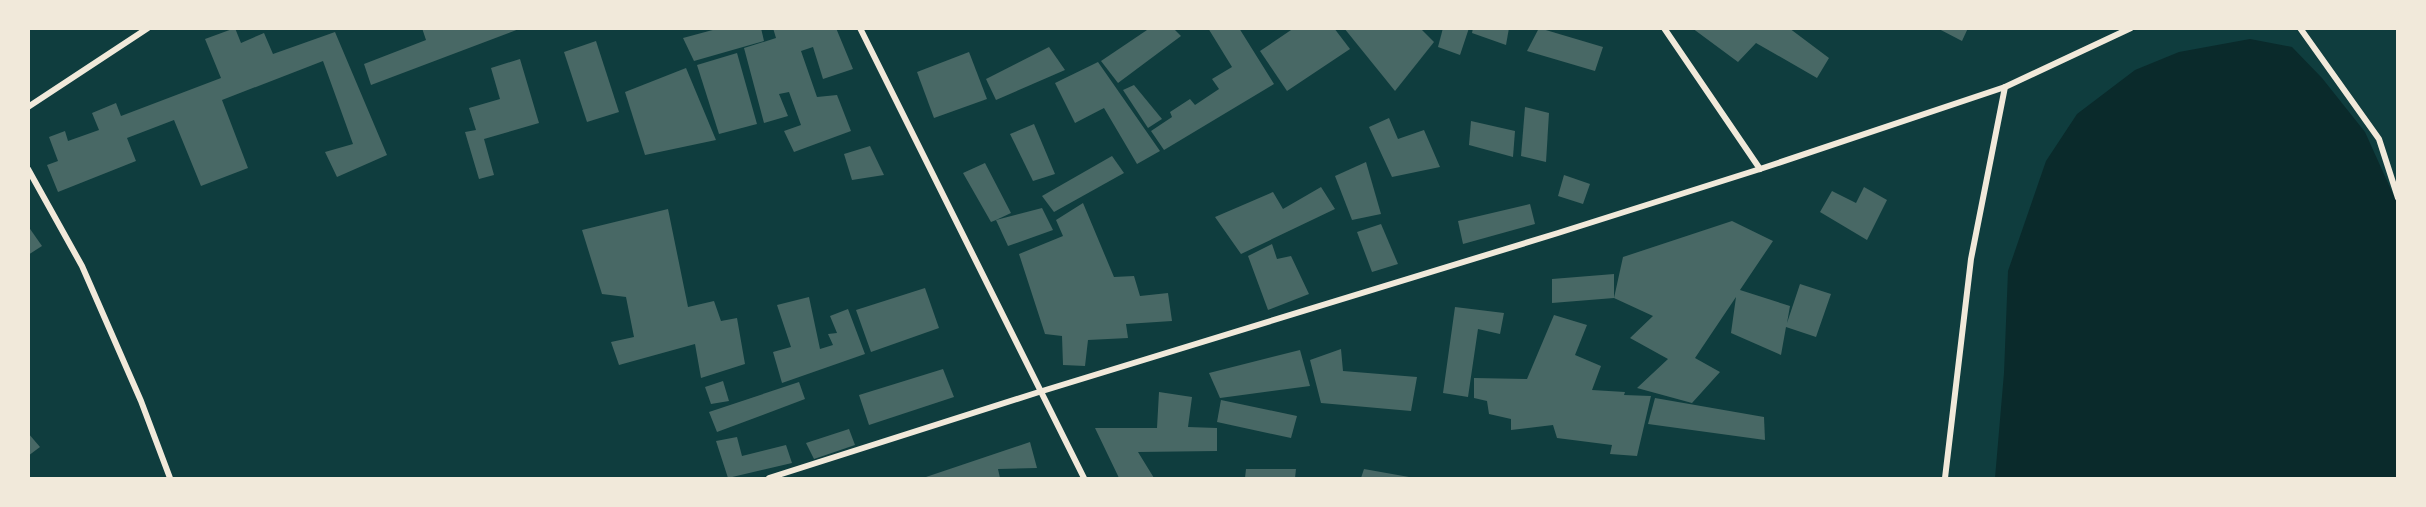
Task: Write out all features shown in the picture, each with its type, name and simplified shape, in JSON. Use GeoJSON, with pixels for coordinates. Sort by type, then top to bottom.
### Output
{"type":"FeatureCollection","features":[{"type":"Feature","properties":{"kind":"street"},"geometry":{"type":"LineString","coordinates":[[28,107],[148,28]]}},
{"type":"Feature","properties":{"kind":"street"},"geometry":{"type":"LineString","coordinates":[[860,28],[1039,392],[1084,478]]}},
{"type":"Feature","properties":{"kind":"street"},"geometry":{"type":"LineString","coordinates":[[1664,28],[1760,169]]}},
{"type":"Feature","properties":{"kind":"street"},"geometry":{"type":"LineString","coordinates":[[771,478],[1039,392],[1760,169],[2005,87],[2131,28]]}},
{"type":"Feature","properties":{"kind":"street"},"geometry":{"type":"LineString","coordinates":[[2300,28],[2379,139],[2397,198]]}},
{"type":"Feature","properties":{"kind":"street"},"geometry":{"type":"LineString","coordinates":[[1945,478],[1971,259],[2005,87]]}},
{"type":"Feature","properties":{"kind":"street"},"geometry":{"type":"LineString","coordinates":[[28,169],[82,266],[141,401],[170,478]]}},
{"type":"Feature","properties":{"kind":"water"},"geometry":{"type":"Polygon","coordinates":[[[2250,39],[2292,47],[2322,78],[2365,132],[2397,203],[2397,478],[1995,478],[2004,373],[2008,271],[2046,161],[2077,114],[2135,70],[2179,52],[2250,39]]]}},
{"type":"Feature","properties":{"kind":"building"},"geometry":{"type":"Polygon","coordinates":[[[235,28],[241,43],[264,33],[273,54],[335,32],[387,155],[337,177],[325,152],[353,144],[323,61],[222,100],[248,168],[201,186],[174,120],[127,138],[136,161],[58,192],[47,165],[58,161],[49,137],[65,131],[68,141],[99,130],[92,113],[116,103],[121,116],[221,78],[205,39],[235,28]]]}},
{"type":"Feature","properties":{"kind":"building"},"geometry":{"type":"Polygon","coordinates":[[[422,28],[519,29],[371,85],[364,64],[426,40],[422,28]]]}},
{"type":"Feature","properties":{"kind":"building"},"geometry":{"type":"Polygon","coordinates":[[[720,28],[761,28],[764,41],[694,61],[683,38],[720,28]]]}},
{"type":"Feature","properties":{"kind":"building"},"geometry":{"type":"Polygon","coordinates":[[[773,28],[836,28],[853,69],[823,79],[813,47],[801,51],[817,97],[837,95],[851,131],[794,152],[784,131],[801,125],[789,92],[779,94],[788,116],[764,123],[744,48],[776,38],[773,28]]]}},
{"type":"Feature","properties":{"kind":"building"},"geometry":{"type":"Polygon","coordinates":[[[1150,28],[1173,28],[1181,36],[1118,83],[1101,61],[1150,28]]]}},
{"type":"Feature","properties":{"kind":"building"},"geometry":{"type":"Polygon","coordinates":[[[1208,28],[1239,28],[1274,84],[1164,150],[1151,131],[1172,117],[1170,112],[1190,99],[1195,105],[1219,89],[1212,79],[1232,67],[1208,28]]]}},
{"type":"Feature","properties":{"kind":"building"},"geometry":{"type":"Polygon","coordinates":[[[1294,28],[1334,28],[1350,49],[1287,91],[1260,51],[1294,28]]]}},
{"type":"Feature","properties":{"kind":"building"},"geometry":{"type":"Polygon","coordinates":[[[1344,28],[1420,28],[1434,42],[1395,91],[1344,28]]]}},
{"type":"Feature","properties":{"kind":"building"},"geometry":{"type":"Polygon","coordinates":[[[1443,28],[1469,28],[1460,55],[1438,47],[1443,28]]]}},
{"type":"Feature","properties":{"kind":"building"},"geometry":{"type":"Polygon","coordinates":[[[1473,28],[1509,28],[1506,45],[1472,33],[1473,28]]]}},
{"type":"Feature","properties":{"kind":"building"},"geometry":{"type":"Polygon","coordinates":[[[1539,28],[1603,47],[1595,71],[1527,51],[1539,28]]]}},
{"type":"Feature","properties":{"kind":"building"},"geometry":{"type":"Polygon","coordinates":[[[1692,28],[1789,28],[1829,58],[1817,78],[1756,43],[1738,62],[1692,28]]]}},
{"type":"Feature","properties":{"kind":"building"},"geometry":{"type":"Polygon","coordinates":[[[1937,28],[1968,28],[1962,41],[1937,28]]]}},
{"type":"Feature","properties":{"kind":"building"},"geometry":{"type":"Polygon","coordinates":[[[596,41],[619,112],[587,122],[564,52],[596,41]]]}},
{"type":"Feature","properties":{"kind":"building"},"geometry":{"type":"Polygon","coordinates":[[[1049,47],[1065,70],[996,100],[986,79],[1049,47]]]}},
{"type":"Feature","properties":{"kind":"building"},"geometry":{"type":"Polygon","coordinates":[[[969,52],[987,99],[934,118],[917,72],[969,52]]]}},
{"type":"Feature","properties":{"kind":"building"},"geometry":{"type":"Polygon","coordinates":[[[737,53],[757,124],[719,134],[697,65],[737,53]]]}},
{"type":"Feature","properties":{"kind":"building"},"geometry":{"type":"Polygon","coordinates":[[[520,59],[539,123],[484,139],[494,175],[479,179],[465,132],[476,130],[469,108],[500,99],[491,68],[520,59]]]}},
{"type":"Feature","properties":{"kind":"building"},"geometry":{"type":"Polygon","coordinates":[[[1098,62],[1160,151],[1137,164],[1104,108],[1075,123],[1055,83],[1098,62]]]}},
{"type":"Feature","properties":{"kind":"building"},"geometry":{"type":"Polygon","coordinates":[[[686,68],[716,140],[645,155],[625,92],[686,68]]]}},
{"type":"Feature","properties":{"kind":"building"},"geometry":{"type":"Polygon","coordinates":[[[1134,85],[1162,119],[1148,128],[1123,90],[1134,85]]]}},
{"type":"Feature","properties":{"kind":"building"},"geometry":{"type":"Polygon","coordinates":[[[1525,107],[1549,113],[1546,162],[1521,156],[1525,107]]]}},
{"type":"Feature","properties":{"kind":"building"},"geometry":{"type":"Polygon","coordinates":[[[1389,118],[1398,139],[1424,130],[1440,167],[1392,177],[1369,127],[1389,118]]]}},
{"type":"Feature","properties":{"kind":"building"},"geometry":{"type":"Polygon","coordinates":[[[1471,121],[1515,131],[1513,157],[1469,145],[1471,121]]]}},
{"type":"Feature","properties":{"kind":"building"},"geometry":{"type":"Polygon","coordinates":[[[1034,124],[1055,174],[1033,181],[1010,134],[1034,124]]]}},
{"type":"Feature","properties":{"kind":"building"},"geometry":{"type":"Polygon","coordinates":[[[870,146],[884,175],[852,180],[844,154],[870,146]]]}},
{"type":"Feature","properties":{"kind":"building"},"geometry":{"type":"Polygon","coordinates":[[[1112,156],[1124,173],[1054,212],[1042,196],[1112,156]]]}},
{"type":"Feature","properties":{"kind":"building"},"geometry":{"type":"Polygon","coordinates":[[[1366,162],[1381,214],[1352,220],[1335,176],[1366,162]]]}},
{"type":"Feature","properties":{"kind":"building"},"geometry":{"type":"Polygon","coordinates":[[[985,163],[1011,213],[991,222],[963,173],[985,163]]]}},
{"type":"Feature","properties":{"kind":"building"},"geometry":{"type":"Polygon","coordinates":[[[1564,175],[1590,184],[1583,204],[1558,196],[1564,175]]]}},
{"type":"Feature","properties":{"kind":"building"},"geometry":{"type":"Polygon","coordinates":[[[1321,187],[1335,209],[1241,254],[1215,217],[1273,192],[1283,209],[1321,187]]]}},
{"type":"Feature","properties":{"kind":"building"},"geometry":{"type":"Polygon","coordinates":[[[1864,187],[1887,200],[1867,240],[1820,212],[1832,191],[1856,203],[1864,187]]]}},
{"type":"Feature","properties":{"kind":"building"},"geometry":{"type":"Polygon","coordinates":[[[1083,203],[1114,277],[1134,276],[1140,296],[1168,293],[1172,321],[1126,324],[1128,338],[1088,340],[1085,366],[1063,365],[1062,336],[1045,334],[1019,254],[1063,236],[1056,220],[1083,203]]]}},
{"type":"Feature","properties":{"kind":"building"},"geometry":{"type":"Polygon","coordinates":[[[1530,204],[1535,224],[1463,244],[1458,221],[1530,204]]]}},
{"type":"Feature","properties":{"kind":"building"},"geometry":{"type":"Polygon","coordinates":[[[1042,208],[1053,230],[1008,246],[996,220],[1042,208]]]}},
{"type":"Feature","properties":{"kind":"building"},"geometry":{"type":"Polygon","coordinates":[[[668,209],[688,307],[714,301],[721,321],[737,318],[745,364],[701,378],[695,344],[619,365],[611,342],[634,337],[626,297],[602,294],[582,230],[668,209]]]}},
{"type":"Feature","properties":{"kind":"building"},"geometry":{"type":"Polygon","coordinates":[[[1732,221],[1773,241],[1740,290],[1790,306],[1787,323],[1800,284],[1831,294],[1816,337],[1786,327],[1781,355],[1731,333],[1736,297],[1695,358],[1720,372],[1692,403],[1637,388],[1668,359],[1630,338],[1653,316],[1614,298],[1623,257],[1732,221]]]}},
{"type":"Feature","properties":{"kind":"building"},"geometry":{"type":"Polygon","coordinates":[[[1381,224],[1398,264],[1372,272],[1357,232],[1381,224]]]}},
{"type":"Feature","properties":{"kind":"building"},"geometry":{"type":"Polygon","coordinates":[[[28,226],[42,246],[28,255],[28,226]]]}},
{"type":"Feature","properties":{"kind":"building"},"geometry":{"type":"Polygon","coordinates":[[[1272,244],[1277,259],[1291,256],[1309,294],[1268,310],[1248,256],[1272,244]]]}},
{"type":"Feature","properties":{"kind":"building"},"geometry":{"type":"Polygon","coordinates":[[[1614,274],[1614,298],[1552,303],[1552,279],[1614,274]]]}},
{"type":"Feature","properties":{"kind":"building"},"geometry":{"type":"Polygon","coordinates":[[[925,288],[939,328],[871,352],[856,310],[925,288]]]}},
{"type":"Feature","properties":{"kind":"building"},"geometry":{"type":"Polygon","coordinates":[[[809,297],[820,349],[833,345],[828,334],[837,333],[830,316],[848,309],[865,354],[782,383],[773,352],[791,347],[777,305],[809,297]]]}},
{"type":"Feature","properties":{"kind":"building"},"geometry":{"type":"Polygon","coordinates":[[[1455,307],[1504,313],[1500,334],[1478,329],[1468,397],[1443,393],[1455,307]]]}},
{"type":"Feature","properties":{"kind":"building"},"geometry":{"type":"Polygon","coordinates":[[[1554,315],[1587,325],[1575,355],[1601,366],[1592,390],[1651,396],[1637,456],[1610,454],[1612,445],[1557,438],[1553,425],[1511,430],[1511,419],[1489,414],[1487,401],[1474,398],[1474,378],[1527,379],[1554,315]]]}},
{"type":"Feature","properties":{"kind":"building"},"geometry":{"type":"Polygon","coordinates":[[[1341,349],[1343,371],[1417,377],[1411,411],[1321,403],[1310,360],[1341,349]]]}},
{"type":"Feature","properties":{"kind":"building"},"geometry":{"type":"Polygon","coordinates":[[[1300,350],[1310,386],[1220,398],[1209,373],[1300,350]]]}},
{"type":"Feature","properties":{"kind":"building"},"geometry":{"type":"Polygon","coordinates":[[[943,369],[954,397],[869,425],[859,395],[943,369]]]}},
{"type":"Feature","properties":{"kind":"building"},"geometry":{"type":"Polygon","coordinates":[[[723,381],[729,401],[711,404],[705,387],[723,381]]]}},
{"type":"Feature","properties":{"kind":"building"},"geometry":{"type":"Polygon","coordinates":[[[799,382],[805,399],[717,432],[709,412],[799,382]]]}},
{"type":"Feature","properties":{"kind":"building"},"geometry":{"type":"Polygon","coordinates":[[[1159,392],[1192,397],[1188,427],[1217,428],[1217,451],[1138,452],[1154,478],[1119,478],[1095,428],[1157,428],[1159,392]]]}},
{"type":"Feature","properties":{"kind":"building"},"geometry":{"type":"Polygon","coordinates":[[[1655,398],[1764,417],[1765,440],[1648,424],[1655,398]]]}},
{"type":"Feature","properties":{"kind":"building"},"geometry":{"type":"Polygon","coordinates":[[[1221,400],[1297,416],[1291,438],[1217,422],[1221,400]]]}},
{"type":"Feature","properties":{"kind":"building"},"geometry":{"type":"Polygon","coordinates":[[[849,429],[855,445],[814,459],[806,443],[849,429]]]}},
{"type":"Feature","properties":{"kind":"building"},"geometry":{"type":"Polygon","coordinates":[[[28,433],[40,447],[28,456],[28,433]]]}},
{"type":"Feature","properties":{"kind":"building"},"geometry":{"type":"Polygon","coordinates":[[[737,437],[742,456],[786,445],[792,463],[728,478],[716,441],[737,437]]]}},
{"type":"Feature","properties":{"kind":"building"},"geometry":{"type":"Polygon","coordinates":[[[1030,442],[1037,468],[998,469],[1000,478],[923,478],[1030,442]]]}},
{"type":"Feature","properties":{"kind":"building"},"geometry":{"type":"Polygon","coordinates":[[[1246,469],[1296,469],[1295,478],[1245,478],[1246,469]]]}},
{"type":"Feature","properties":{"kind":"building"},"geometry":{"type":"Polygon","coordinates":[[[1364,469],[1409,477],[1409,478],[1361,478],[1364,469]]]}}]}
